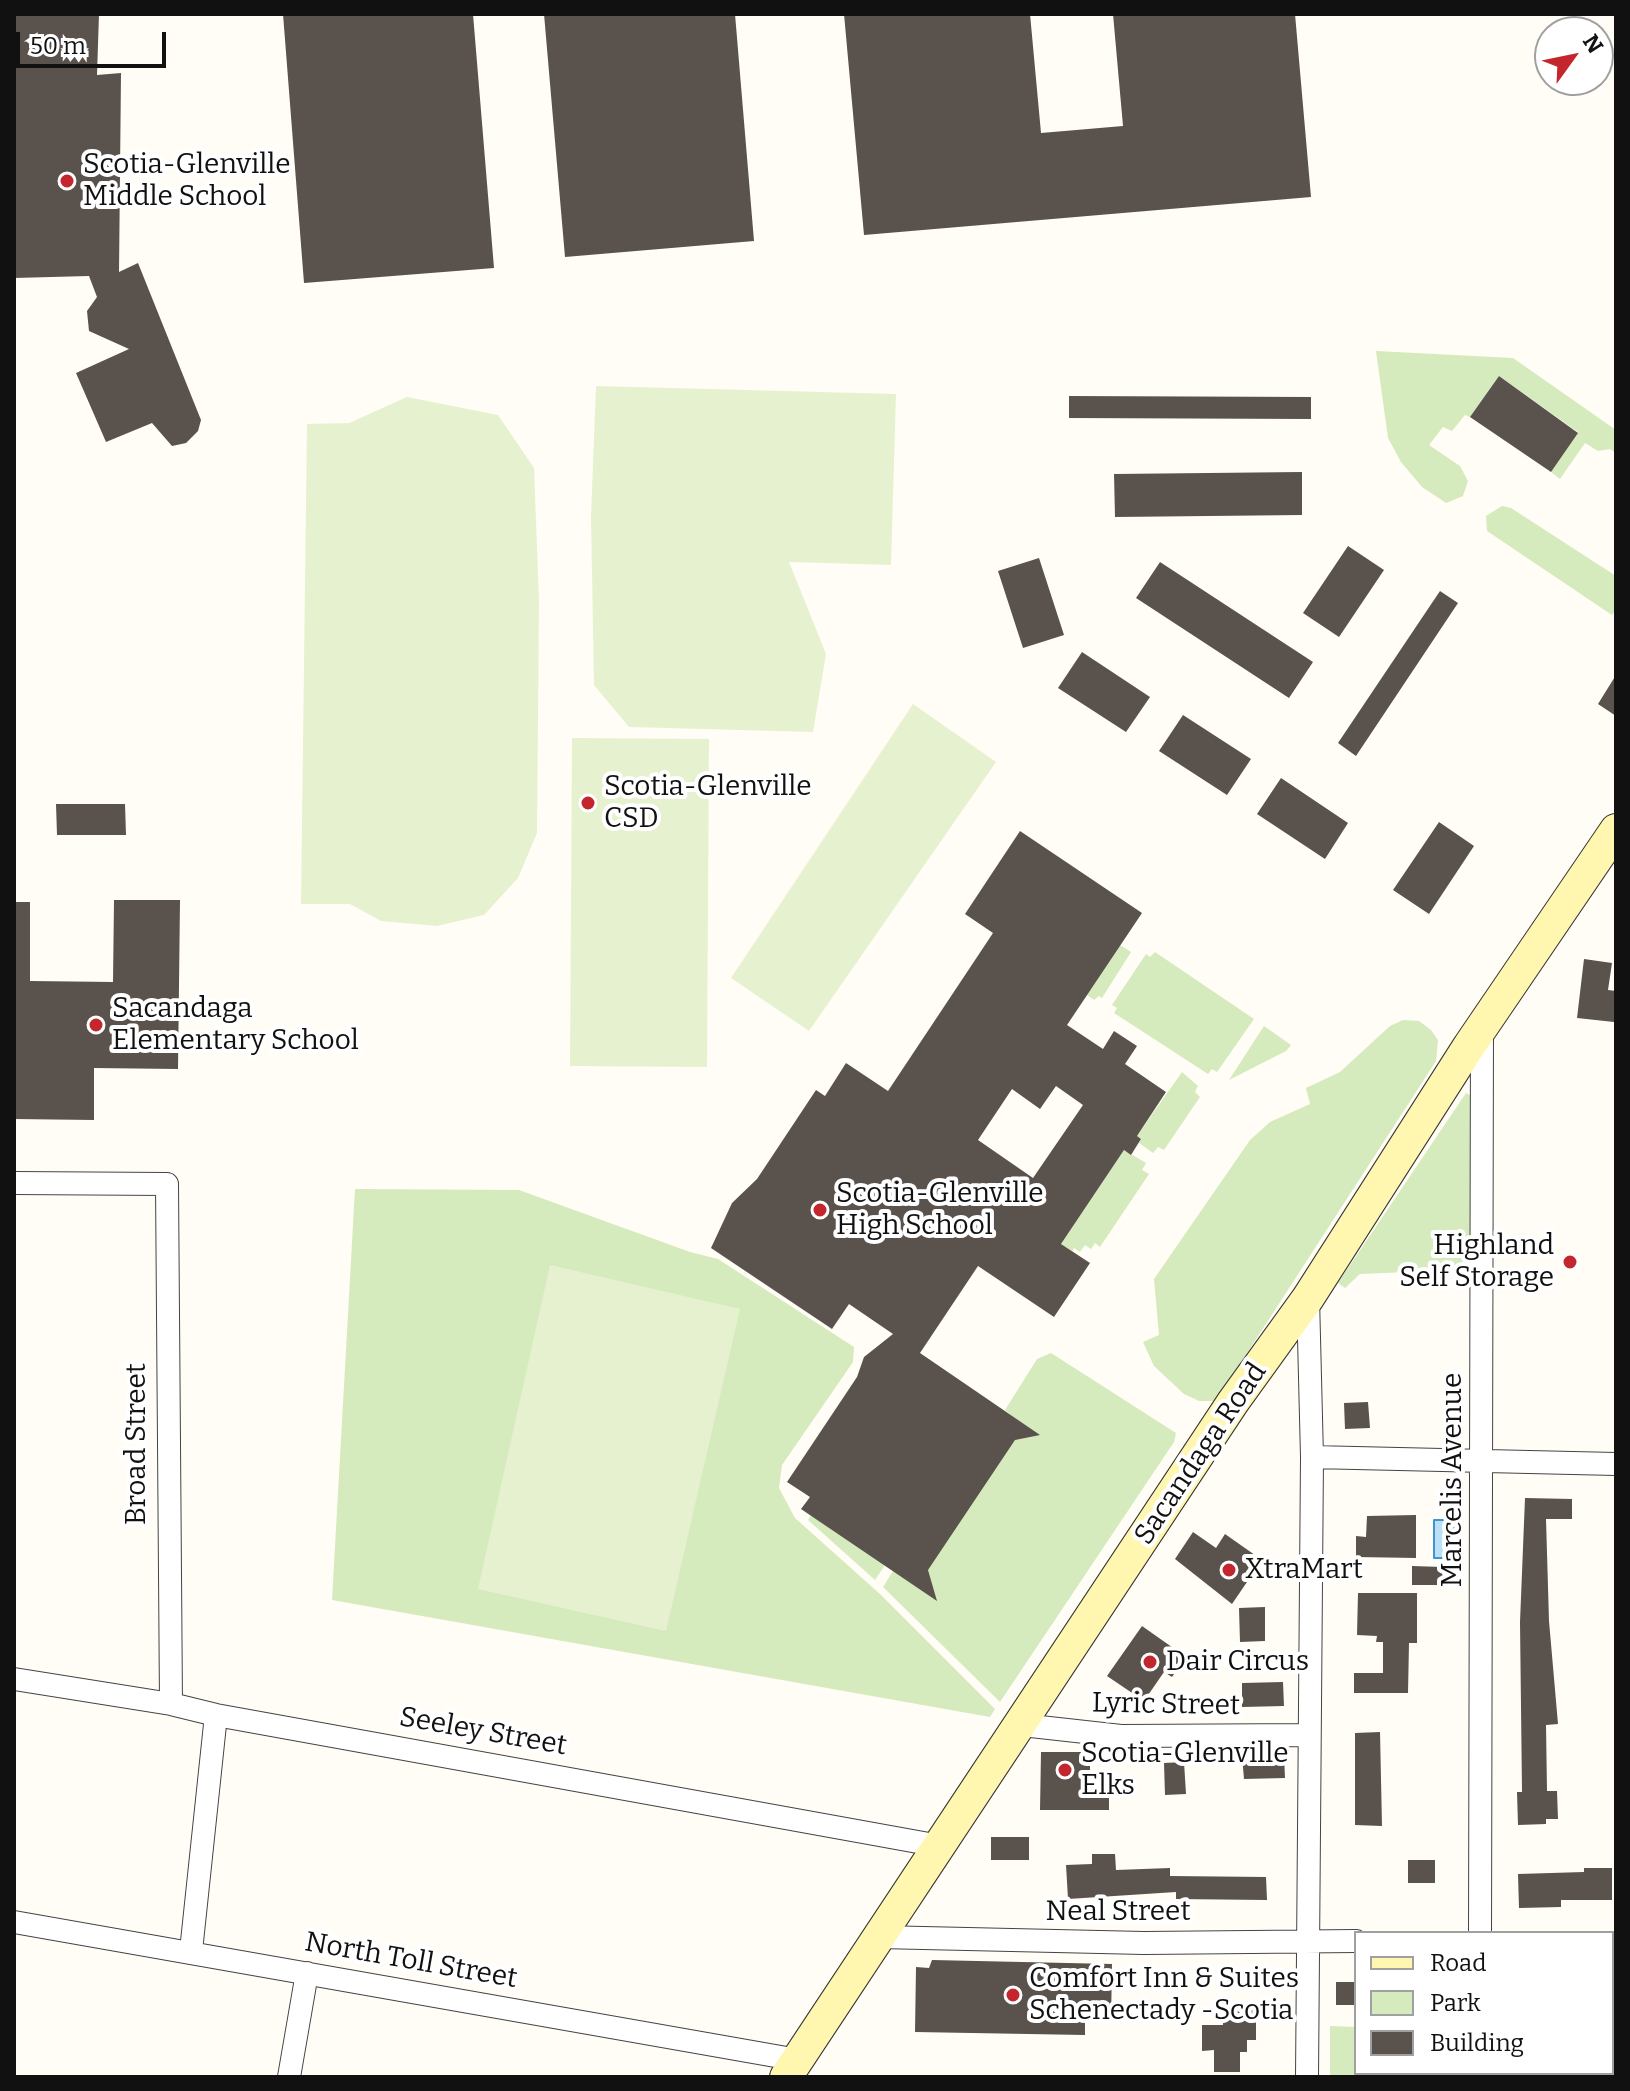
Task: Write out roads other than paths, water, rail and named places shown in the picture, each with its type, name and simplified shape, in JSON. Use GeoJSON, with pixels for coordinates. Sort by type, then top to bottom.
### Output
{"type":"FeatureCollection","features":[{"type":"Feature","properties":{"kind":"main road","name":"Sacandaga Road"},"geometry":{"type":"LineString","coordinates":[[792,2068],[1233,1402],[1308,1298],[1482,1026],[1616,830]]}},
{"type":"Feature","properties":{"kind":"street","name":"Marcelis Avenue"},"geometry":{"type":"LineString","coordinates":[[1480,1931],[1484,1461],[1482,1026]]}},
{"type":"Feature","properties":{"kind":"street","name":"Broad Street"},"geometry":{"type":"LineString","coordinates":[[14,1183],[167,1184],[171,1704]]}},
{"type":"Feature","properties":{"kind":"street"},"geometry":{"type":"LineString","coordinates":[[1307,2077],[1312,1457],[1308,1298]]}},
{"type":"Feature","properties":{"kind":"street"},"geometry":{"type":"LineString","coordinates":[[1312,1457],[1616,1464]]}},
{"type":"Feature","properties":{"kind":"street","name":"Seeley Street"},"geometry":{"type":"LineString","coordinates":[[14,1679],[171,1704],[216,1715],[940,1846]]}},
{"type":"Feature","properties":{"kind":"street"},"geometry":{"type":"LineString","coordinates":[[191,1951],[216,1715]]}},
{"type":"Feature","properties":{"kind":"street","name":"Lyric Street"},"geometry":{"type":"LineString","coordinates":[[1022,1725],[1086,1734],[1309,1735]]}},
{"type":"Feature","properties":{"kind":"street","name":"North Toll Street"},"geometry":{"type":"LineString","coordinates":[[14,1922],[191,1951],[792,2068]]}},
{"type":"Feature","properties":{"kind":"street","name":"Neal Street"},"geometry":{"type":"LineString","coordinates":[[879,1937],[1144,1943],[1354,1941]]}},
{"type":"Feature","properties":{"kind":"street"},"geometry":{"type":"LineString","coordinates":[[289,2077],[307,1973]]}},
{"type":"Feature","properties":{"kind":"water"},"geometry":{"type":"Polygon","coordinates":[[[1434,1520],[1453,1520],[1454,1558],[1434,1558],[1434,1520]]]}},
{"type":"Feature","properties":{"kind":"place","name":"Scotia-Glenville Middle School"},"geometry":{"type":"Point","coordinates":[67,181]}},
{"type":"Feature","properties":{"kind":"place","name":"Scotia-Glenville CSD"},"geometry":{"type":"Point","coordinates":[588,803]}},
{"type":"Feature","properties":{"kind":"place","name":"Sacandaga Elementary School"},"geometry":{"type":"Point","coordinates":[96,1025]}},
{"type":"Feature","properties":{"kind":"place","name":"Scotia-Glenville High School"},"geometry":{"type":"Point","coordinates":[820,1210]}},
{"type":"Feature","properties":{"kind":"place","name":"Highland Self Storage"},"geometry":{"type":"Point","coordinates":[1570,1262]}},
{"type":"Feature","properties":{"kind":"place","name":"XtraMart"},"geometry":{"type":"Point","coordinates":[1229,1570]}},
{"type":"Feature","properties":{"kind":"place","name":"Dair Circus"},"geometry":{"type":"Point","coordinates":[1150,1662]}},
{"type":"Feature","properties":{"kind":"place","name":"Scotia-Glenville Elks"},"geometry":{"type":"Point","coordinates":[1065,1770]}},
{"type":"Feature","properties":{"kind":"place","name":"Comfort Inn & Suites Schenectady -Scotia"},"geometry":{"type":"Point","coordinates":[1013,1995]}}]}
